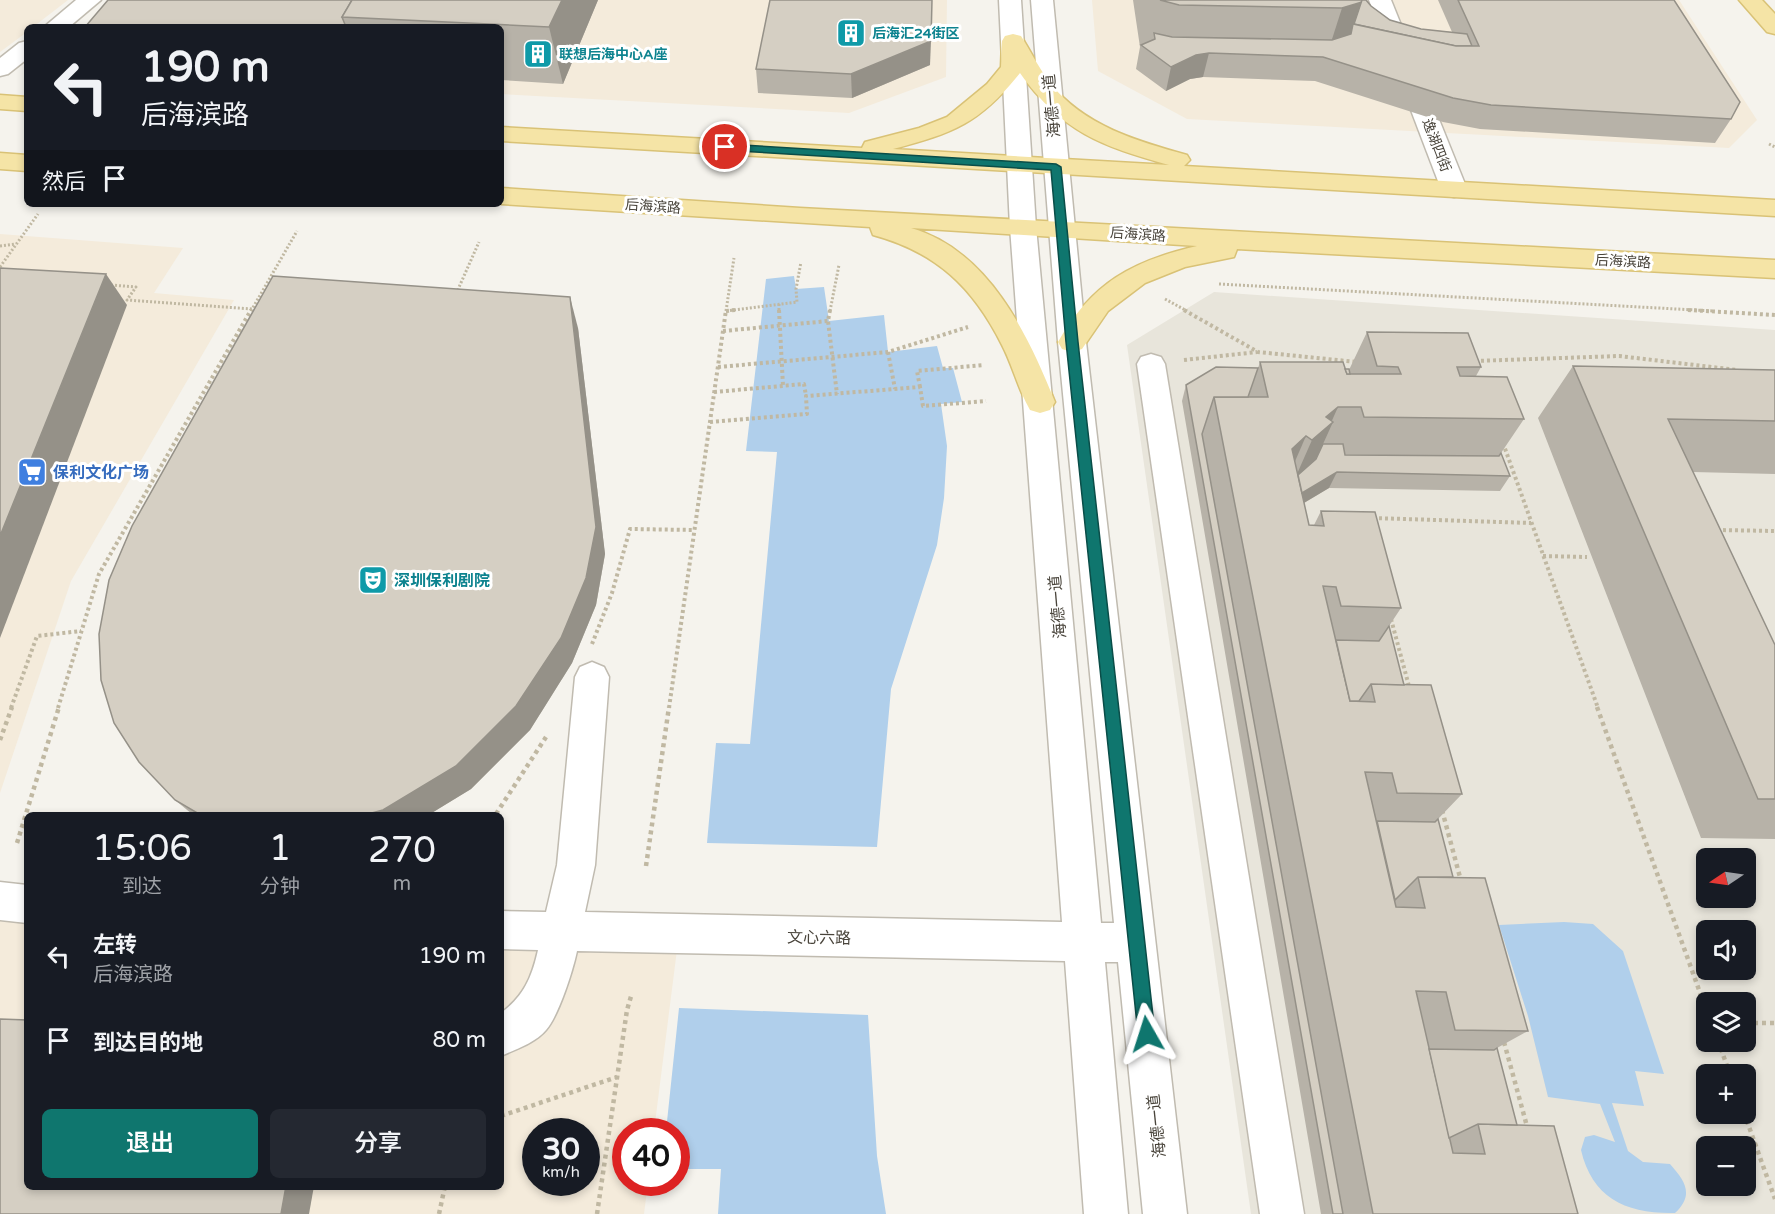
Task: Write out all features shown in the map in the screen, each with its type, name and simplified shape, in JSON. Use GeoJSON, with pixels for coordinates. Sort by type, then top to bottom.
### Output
{"type":"FeatureCollection","features":[{"type":"Feature","properties":{"kind":"main road"},"geometry":{"type":"LineString","coordinates":[[1750,0],[1775,27]]}},
{"type":"Feature","properties":{"kind":"main road"},"geometry":{"type":"LineString","coordinates":[[1013,41],[1028,71],[1050,98],[1073,120],[1130,147],[1243,178]]}},
{"type":"Feature","properties":{"kind":"main road"},"geometry":{"type":"LineString","coordinates":[[837,154],[896,142],[955,122],[995,89],[1012,68],[1013,41]]}},
{"type":"Feature","properties":{"kind":"main road"},"geometry":{"type":"LineString","coordinates":[[0,102],[24,104]]}},
{"type":"Feature","properties":{"kind":"main road"},"geometry":{"type":"LineString","coordinates":[[504,134],[1775,208]]}},
{"type":"Feature","properties":{"kind":"main road"},"geometry":{"type":"LineString","coordinates":[[0,161],[24,163]]}},
{"type":"Feature","properties":{"kind":"main road"},"geometry":{"type":"LineString","coordinates":[[1706,204],[1775,192]]}},
{"type":"Feature","properties":{"kind":"main road","name":"后海滨路"},"geometry":{"type":"LineString","coordinates":[[504,196],[800,216],[1775,269]]}},
{"type":"Feature","properties":{"kind":"main road"},"geometry":{"type":"LineString","coordinates":[[800,216],[896,231],[955,262],[977,284],[1001,318],[1024,358],[1040,402]]}},
{"type":"Feature","properties":{"kind":"main road"},"geometry":{"type":"LineString","coordinates":[[1072,342],[1080,324],[1105,298],[1131,278],[1143,273],[1208,253],[1308,245]]}},
{"type":"Feature","properties":{"kind":"street"},"geometry":{"type":"LineString","coordinates":[[59,24],[90,0]]}},
{"type":"Feature","properties":{"kind":"street","name":"海德一道"},"geometry":{"type":"LineString","coordinates":[[1011,0],[1023,227],[1040,402],[1106,1214]]}},
{"type":"Feature","properties":{"kind":"street","name":"海德一道"},"geometry":{"type":"LineString","coordinates":[[1042,0],[1072,342],[1138,943],[1165,1214]]}},
{"type":"Feature","properties":{"kind":"street","name":"逸湖四街"},"geometry":{"type":"LineString","coordinates":[[1380,0],[1454,189]]}},
{"type":"Feature","properties":{"kind":"street"},"geometry":{"type":"LineString","coordinates":[[0,69],[24,50]]}},
{"type":"Feature","properties":{"kind":"street"},"geometry":{"type":"LineString","coordinates":[[1150,364],[1282,1214]]}},
{"type":"Feature","properties":{"kind":"street"},"geometry":{"type":"LineString","coordinates":[[504,1034],[532,1014],[542,998],[553,971],[576,865],[592,677]]}},
{"type":"Feature","properties":{"kind":"street"},"geometry":{"type":"LineString","coordinates":[[0,901],[24,903]]}},
{"type":"Feature","properties":{"kind":"street","name":"文心六路"},"geometry":{"type":"LineString","coordinates":[[504,930],[1138,943]]}},
{"type":"Feature","properties":{"kind":"path"},"geometry":{"type":"LineString","coordinates":[[1769,144],[1775,147]]}},
{"type":"Feature","properties":{"kind":"path"},"geometry":{"type":"LineString","coordinates":[[0,267],[38,214]]}},
{"type":"Feature","properties":{"kind":"path"},"geometry":{"type":"LineString","coordinates":[[26,812],[99,574],[297,231]]}},
{"type":"Feature","properties":{"kind":"path"},"geometry":{"type":"LineString","coordinates":[[454,296],[479,242]]}},
{"type":"Feature","properties":{"kind":"path"},"geometry":{"type":"LineString","coordinates":[[0,246],[16,244]]}},
{"type":"Feature","properties":{"kind":"path"},"geometry":{"type":"LineString","coordinates":[[646,866],[734,258]]}},
{"type":"Feature","properties":{"kind":"path"},"geometry":{"type":"LineString","coordinates":[[726,311],[797,302],[796,289],[801,262]]}},
{"type":"Feature","properties":{"kind":"path"},"geometry":{"type":"LineString","coordinates":[[837,394],[828,321],[839,265]]}},
{"type":"Feature","properties":{"kind":"path"},"geometry":{"type":"LineString","coordinates":[[1214,285],[1233,283],[1775,315]]}},
{"type":"Feature","properties":{"kind":"path"},"geometry":{"type":"LineString","coordinates":[[102,284],[136,286],[127,300],[252,309]]}},
{"type":"Feature","properties":{"kind":"path"},"geometry":{"type":"LineString","coordinates":[[1175,295],[1165,299],[1258,352]]}},
{"type":"Feature","properties":{"kind":"path"},"geometry":{"type":"LineString","coordinates":[[779,304],[783,386]]}},
{"type":"Feature","properties":{"kind":"path"},"geometry":{"type":"LineString","coordinates":[[723,331],[828,321]]}},
{"type":"Feature","properties":{"kind":"path"},"geometry":{"type":"LineString","coordinates":[[718,367],[888,352],[975,325]]}},
{"type":"Feature","properties":{"kind":"path"},"geometry":{"type":"LineString","coordinates":[[888,352],[895,389]]}},
{"type":"Feature","properties":{"kind":"path"},"geometry":{"type":"LineString","coordinates":[[1150,364],[1258,352],[1364,363]]}},
{"type":"Feature","properties":{"kind":"path"},"geometry":{"type":"LineString","coordinates":[[1469,361],[1619,356],[1742,370]]}},
{"type":"Feature","properties":{"kind":"path"},"geometry":{"type":"LineString","coordinates":[[984,365],[917,371],[923,406],[986,401]]}},
{"type":"Feature","properties":{"kind":"path"},"geometry":{"type":"LineString","coordinates":[[710,422],[807,414],[804,384],[714,392]]}},
{"type":"Feature","properties":{"kind":"path"},"geometry":{"type":"LineString","coordinates":[[806,396],[920,387]]}},
{"type":"Feature","properties":{"kind":"path"},"geometry":{"type":"LineString","coordinates":[[1501,436],[1700,992]]}},
{"type":"Feature","properties":{"kind":"path"},"geometry":{"type":"LineString","coordinates":[[1364,518],[1531,523]]}},
{"type":"Feature","properties":{"kind":"path"},"geometry":{"type":"LineString","coordinates":[[1711,530],[1775,531]]}},
{"type":"Feature","properties":{"kind":"path"},"geometry":{"type":"LineString","coordinates":[[1543,556],[1587,557]]}},
{"type":"Feature","properties":{"kind":"path"},"geometry":{"type":"LineString","coordinates":[[1389,609],[1413,701]]}},
{"type":"Feature","properties":{"kind":"path"},"geometry":{"type":"LineString","coordinates":[[0,740],[37,636],[81,631]]}},
{"type":"Feature","properties":{"kind":"path"},"geometry":{"type":"LineString","coordinates":[[1440,803],[1462,883]]}},
{"type":"Feature","properties":{"kind":"path"},"geometry":{"type":"LineString","coordinates":[[17,843],[24,820]]}},
{"type":"Feature","properties":{"kind":"path"},"geometry":{"type":"LineString","coordinates":[[597,1214],[616,1077],[632,993]]}},
{"type":"Feature","properties":{"kind":"path"},"geometry":{"type":"LineString","coordinates":[[1756,1023],[1775,1023]]}},
{"type":"Feature","properties":{"kind":"path"},"geometry":{"type":"LineString","coordinates":[[1502,1031],[1529,1134]]}},
{"type":"Feature","properties":{"kind":"path"},"geometry":{"type":"LineString","coordinates":[[504,1115],[616,1077]]}},
{"type":"Feature","properties":{"kind":"path"},"geometry":{"type":"LineString","coordinates":[[1748,1124],[1775,1199]]}},
{"type":"Feature","properties":{"kind":"path"},"geometry":{"type":"LineString","coordinates":[[439,1214],[444,1190]]}},
{"type":"Feature","properties":{"kind":"shaded area"},"geometry":{"type":"Polygon","coordinates":[[[0,0],[68,0],[37,24],[24,24],[24,34],[0,52],[0,0]]]}},
{"type":"Feature","properties":{"kind":"shaded area"},"geometry":{"type":"Polygon","coordinates":[[[128,0],[947,0],[946,77],[849,113],[504,94],[504,24],[98,24],[128,0]]]}},
{"type":"Feature","properties":{"kind":"shaded area"},"geometry":{"type":"Polygon","coordinates":[[[1092,0],[1679,0],[1757,120],[1729,148],[1187,119],[1098,71],[1092,0]]]}},
{"type":"Feature","properties":{"kind":"shaded area"},"geometry":{"type":"Polygon","coordinates":[[[0,234],[183,248],[154,293],[234,300],[71,581],[0,793],[0,234]]]}},
{"type":"Feature","properties":{"kind":"shaded area"},"geometry":{"type":"Polygon","coordinates":[[[1214,292],[1775,330],[1775,1214],[1251,1214],[1127,345],[1214,292]]]}},
{"type":"Feature","properties":{"kind":"shaded area"},"geometry":{"type":"Polygon","coordinates":[[[0,901],[24,904],[24,1190],[504,1190],[504,930],[679,934],[656,1118],[612,1118],[612,1196],[646,1196],[644,1214],[0,1214],[0,901]]]}},
{"type":"Feature","properties":{"kind":"water"},"geometry":{"type":"Polygon","coordinates":[[[794,276],[796,289],[824,287],[829,321],[884,315],[888,352],[937,346],[943,368],[953,368],[962,402],[941,404],[947,446],[944,498],[937,545],[891,689],[877,847],[707,843],[716,743],[750,744],[777,452],[746,451],[766,279],[794,276]]]}},
{"type":"Feature","properties":{"kind":"water"},"geometry":{"type":"Polygon","coordinates":[[[1564,922],[1593,924],[1623,951],[1664,1074],[1635,1071],[1644,1106],[1612,1103],[1628,1151],[1643,1162],[1670,1164],[1684,1183],[1686,1194],[1675,1213],[1657,1213],[1627,1206],[1614,1200],[1603,1191],[1593,1180],[1586,1167],[1581,1150],[1585,1137],[1594,1135],[1615,1142],[1600,1104],[1548,1097],[1528,1016],[1499,925],[1564,922]]]}},
{"type":"Feature","properties":{"kind":"water"},"geometry":{"type":"Polygon","coordinates":[[[679,1008],[868,1015],[877,1156],[886,1214],[718,1214],[721,1169],[690,1169],[690,1118],[667,1118],[679,1008]]]}},
{"type":"Feature","properties":{"kind":"building"},"geometry":{"type":"Polygon","coordinates":[[[108,0],[352,0],[342,17],[345,24],[88,24],[108,0]]]}},
{"type":"Feature","properties":{"kind":"building"},"geometry":{"type":"Polygon","coordinates":[[[352,0],[562,0],[549,27],[342,17],[352,0]]]}},
{"type":"Feature","properties":{"kind":"building","name":"后海汇24街区"},"geometry":{"type":"Polygon","coordinates":[[[770,0],[932,0],[931,41],[851,74],[756,69],[770,0]]]}},
{"type":"Feature","properties":{"kind":"building"},"geometry":{"type":"Polygon","coordinates":[[[1160,0],[1362,0],[1362,2],[1342,8],[1179,5],[1160,0]]]}},
{"type":"Feature","properties":{"kind":"building"},"geometry":{"type":"Polygon","coordinates":[[[1362,0],[1366,0],[1390,20],[1421,29],[1467,34],[1472,46],[1456,46],[1354,24],[1362,0]]]}},
{"type":"Feature","properties":{"kind":"building"},"geometry":{"type":"Polygon","coordinates":[[[1458,0],[1674,0],[1740,102],[1731,119],[1491,105],[1453,98],[1323,57],[1209,53],[1196,55],[1171,67],[1141,45],[1155,39],[1154,33],[1172,37],[1332,40],[1351,34],[1353,24],[1456,46],[1479,46],[1458,0]]]}},
{"type":"Feature","properties":{"kind":"building"},"geometry":{"type":"Polygon","coordinates":[[[0,268],[106,274],[0,536],[0,268]]]}},
{"type":"Feature","properties":{"kind":"building","name":"深圳保利剧院"},"geometry":{"type":"Polygon","coordinates":[[[273,276],[570,297],[596,527],[586,578],[561,638],[516,706],[456,766],[383,810],[376,812],[196,812],[175,800],[139,762],[114,723],[101,680],[99,634],[109,580],[132,526],[273,276]]]}},
{"type":"Feature","properties":{"kind":"building"},"geometry":{"type":"Polygon","coordinates":[[[1367,332],[1468,333],[1481,367],[1457,367],[1460,376],[1507,377],[1524,419],[1364,417],[1361,407],[1338,407],[1326,417],[1333,422],[1312,440],[1306,436],[1292,449],[1309,525],[1324,526],[1321,511],[1375,512],[1401,608],[1341,606],[1336,587],[1323,586],[1350,701],[1375,702],[1371,684],[1431,685],[1462,794],[1397,793],[1392,773],[1365,772],[1396,907],[1425,908],[1418,877],[1485,878],[1528,1031],[1455,1030],[1446,992],[1416,991],[1453,1153],[1485,1154],[1478,1124],[1554,1126],[1578,1214],[1373,1214],[1214,397],[1268,397],[1260,362],[1343,362],[1347,374],[1401,374],[1398,367],[1377,366],[1367,332]]]}},
{"type":"Feature","properties":{"kind":"building"},"geometry":{"type":"Polygon","coordinates":[[[1573,366],[1775,370],[1775,421],[1668,419],[1775,645],[1775,799],[1758,799],[1573,366]]]}},
{"type":"Feature","properties":{"kind":"building"},"geometry":{"type":"Polygon","coordinates":[[[1216,367],[1258,368],[1248,397],[1214,397],[1202,434],[1343,1214],[1333,1214],[1186,385],[1216,367]]]}},
{"type":"Feature","properties":{"kind":"building"},"geometry":{"type":"Polygon","coordinates":[[[1323,444],[1343,444],[1345,455],[1499,456],[1501,453],[1510,476],[1337,472],[1302,493],[1298,475],[1316,459],[1323,444]]]}},
{"type":"Feature","properties":{"kind":"building"},"geometry":{"type":"Polygon","coordinates":[[[1389,626],[1404,685],[1371,684],[1359,701],[1350,701],[1336,640],[1379,641],[1389,626]]]}},
{"type":"Feature","properties":{"kind":"building"},"geometry":{"type":"Polygon","coordinates":[[[1438,819],[1453,877],[1418,877],[1395,900],[1377,821],[1435,822],[1438,819]]]}},
{"type":"Feature","properties":{"kind":"building"},"geometry":{"type":"Polygon","coordinates":[[[0,1019],[24,1020],[24,1190],[285,1190],[281,1214],[0,1214],[0,1019]]]}},
{"type":"Feature","properties":{"kind":"building"},"geometry":{"type":"Polygon","coordinates":[[[1497,1048],[1517,1125],[1478,1124],[1449,1138],[1429,1049],[1494,1050],[1497,1048]]]}},
{"type":"Feature","properties":{"kind":"place","name":"后海汇24街区"},"geometry":{"type":"Point","coordinates":[851,33]}},
{"type":"Feature","properties":{"kind":"place","name":"联想后海中心A座"},"geometry":{"type":"Point","coordinates":[538,54]}},
{"type":"Feature","properties":{"kind":"place","name":"保利文化广场"},"geometry":{"type":"Point","coordinates":[32,472]}},
{"type":"Feature","properties":{"kind":"place","name":"深圳保利剧院"},"geometry":{"type":"Point","coordinates":[373,580]}},
{"type":"Feature","properties":{"kind":"route"},"geometry":{"type":"LineString","coordinates":[[725,147],[1056,167],[1072,342],[1147,1034]]}}]}
